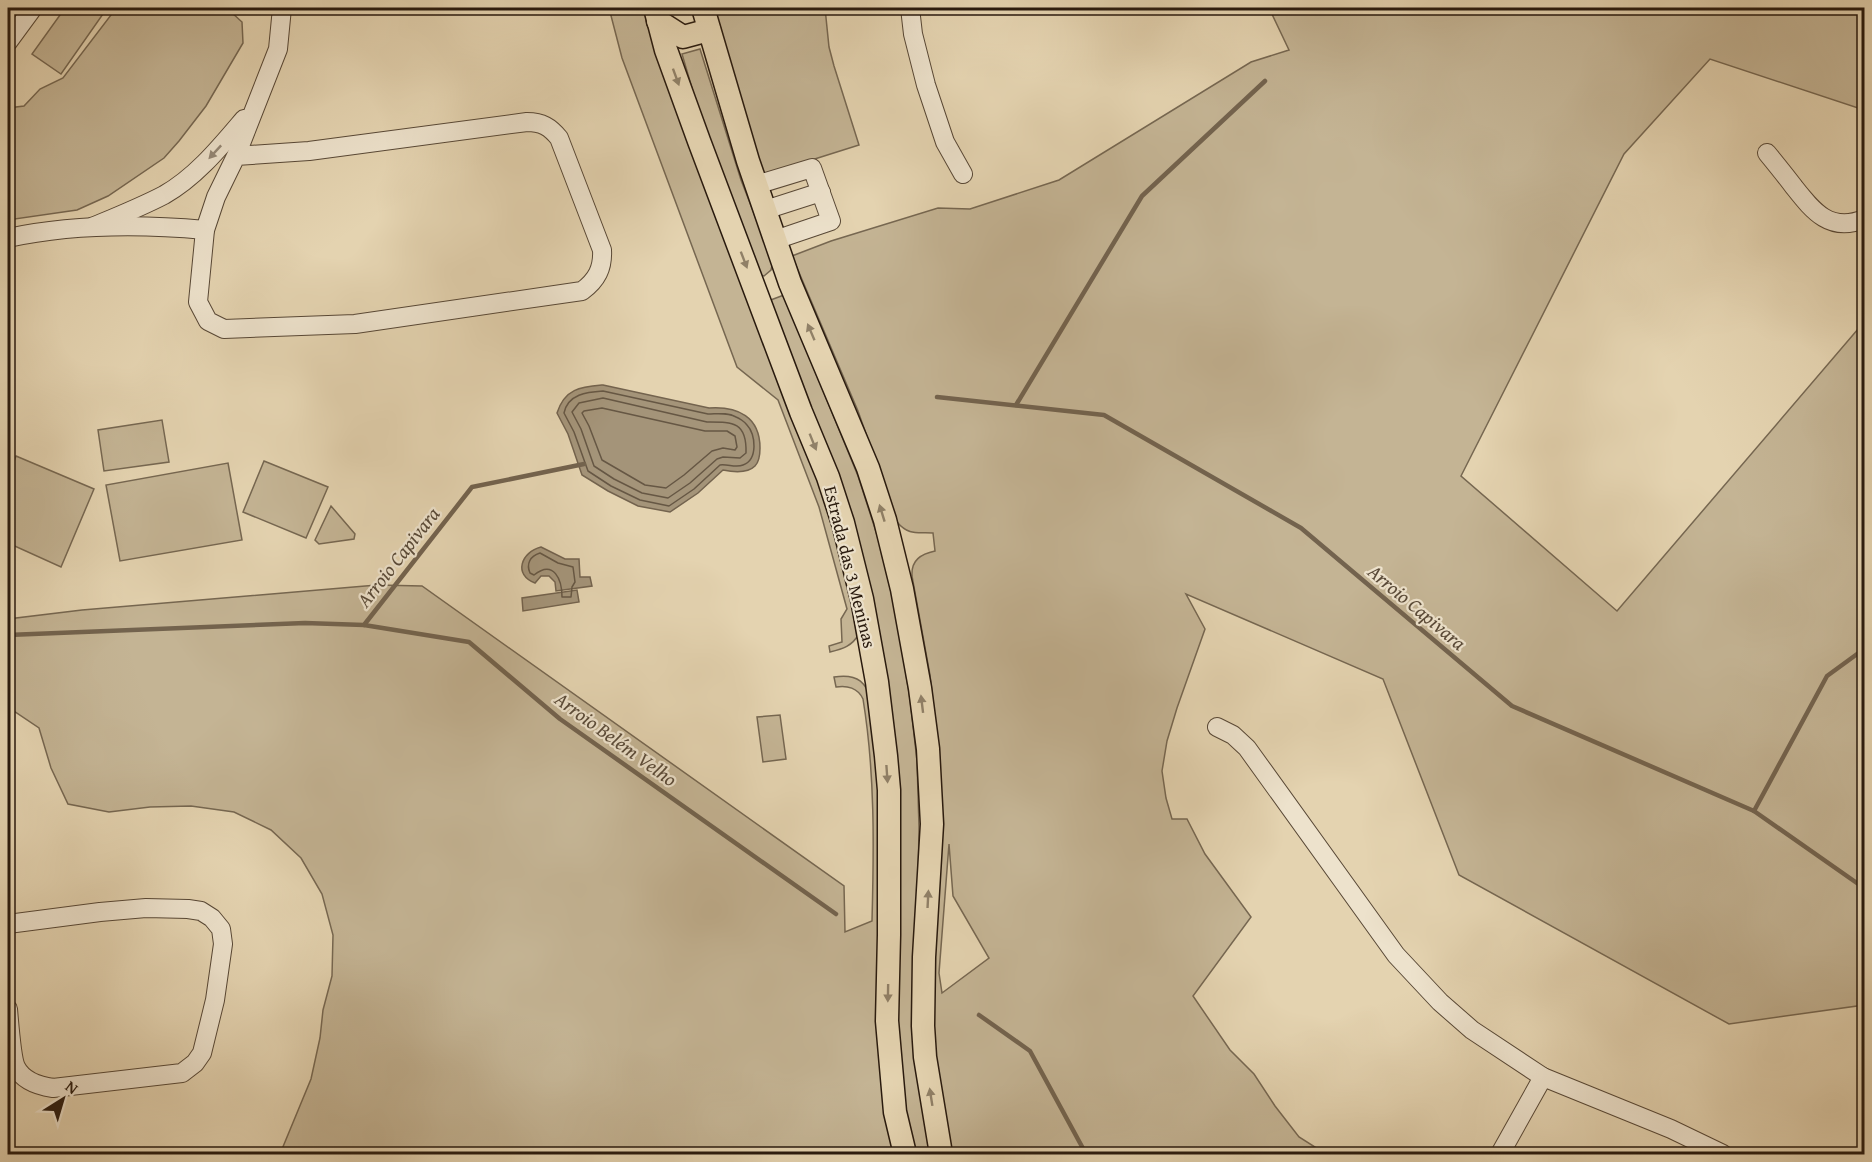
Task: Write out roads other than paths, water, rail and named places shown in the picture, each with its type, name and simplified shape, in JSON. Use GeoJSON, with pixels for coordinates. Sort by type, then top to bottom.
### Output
{"type":"FeatureCollection","features":[{"type":"Feature","properties":{"kind":"main road"},"geometry":{"type":"LineString","coordinates":[[703,8],[756,185],[790,283],[868,468],[885,520],[902,589],[920,688],[928,749],[932,824],[924,957],[923,1026],[925,1057],[941,1155]]}},
{"type":"Feature","properties":{"kind":"main road"},"geometry":{"type":"LineString","coordinates":[[657,14],[683,37],[709,30]]}},
{"type":"Feature","properties":{"kind":"main road","name":"Estrada das 3 Meninas"},"geometry":{"type":"LineString","coordinates":[[657,14],[670,60],[801,412],[828,477],[843,523],[862,599],[882,717],[889,790],[887,1021],[895,1112],[905,1155]]}},
{"type":"Feature","properties":{"kind":"main road"},"geometry":{"type":"LineString","coordinates":[[758,297],[790,283]]}},
{"type":"Feature","properties":{"kind":"street"},"geometry":{"type":"LineString","coordinates":[[8,42],[33,8]]}},
{"type":"Feature","properties":{"kind":"street"},"geometry":{"type":"LineString","coordinates":[[236,156],[309,151],[536,122],[552,130],[559,138],[602,250],[600,268],[597,277],[582,291],[355,324],[224,329],[208,321],[198,302],[205,230],[216,196],[236,156],[278,49],[282,8]]}},
{"type":"Feature","properties":{"kind":"street"},"geometry":{"type":"LineString","coordinates":[[910,8],[913,34],[926,85],[945,142],[963,174]]}},
{"type":"Feature","properties":{"kind":"street"},"geometry":{"type":"LineString","coordinates":[[92,227],[165,194],[188,178],[214,153],[253,108]]}},
{"type":"Feature","properties":{"kind":"street"},"geometry":{"type":"LineString","coordinates":[[1767,153],[1812,210],[1834,223],[1853,224],[1864,219]]}},
{"type":"Feature","properties":{"kind":"street"},"geometry":{"type":"LineString","coordinates":[[756,185],[812,168],[821,192],[831,221],[775,240]]}},
{"type":"Feature","properties":{"kind":"street"},"geometry":{"type":"LineString","coordinates":[[188,178],[207,177],[214,185],[216,196]]}},
{"type":"Feature","properties":{"kind":"street"},"geometry":{"type":"LineString","coordinates":[[765,210],[821,192]]}},
{"type":"Feature","properties":{"kind":"street"},"geometry":{"type":"LineString","coordinates":[[161,226],[157,214],[165,194]]}},
{"type":"Feature","properties":{"kind":"street"},"geometry":{"type":"LineString","coordinates":[[8,238],[92,227],[161,226],[205,230]]}},
{"type":"Feature","properties":{"kind":"street"},"geometry":{"type":"LineString","coordinates":[[1217,727],[1233,735],[1247,748],[1381,935],[1413,975],[1472,1030],[1543,1077],[1671,1129],[1723,1155]]}},
{"type":"Feature","properties":{"kind":"street"},"geometry":{"type":"LineString","coordinates":[[8,924],[100,912],[188,909],[201,911],[212,918],[221,929],[224,944],[215,999],[202,1053],[195,1063],[182,1073],[53,1088],[35,1083],[24,1077],[15,1066],[8,1009]]}},
{"type":"Feature","properties":{"kind":"street"},"geometry":{"type":"LineString","coordinates":[[1500,1155],[1543,1077]]}},
{"type":"Feature","properties":{"kind":"water"},"geometry":{"type":"Polygon","coordinates":[[[603,385],[738,412],[752,421],[759,437],[760,448],[755,466],[744,471],[723,470],[698,493],[670,512],[638,506],[608,491],[582,475],[568,434],[557,413],[564,398],[575,390],[603,385]]]}},
{"type":"Feature","properties":{"kind":"water"},"geometry":{"type":"Polygon","coordinates":[[[541,547],[565,559],[579,559],[580,577],[590,577],[592,586],[556,591],[555,582],[549,576],[541,576],[535,583],[528,579],[524,575],[522,564],[529,554],[541,547]]]}},
{"type":"Feature","properties":{"kind":"water"},"geometry":{"type":"Polygon","coordinates":[[[577,590],[579,602],[523,611],[522,598],[577,590]]]}},
{"type":"Feature","properties":{"kind":"waterway"},"geometry":{"type":"LineString","coordinates":[[1016,405],[1142,196],[1265,81]]}},
{"type":"Feature","properties":{"kind":"waterway","name":"Arroio Capivara"},"geometry":{"type":"LineString","coordinates":[[937,397],[1104,415],[1301,528],[1512,706],[1754,811],[1864,888]]}},
{"type":"Feature","properties":{"kind":"waterway","name":"Arroio Capivara"},"geometry":{"type":"LineString","coordinates":[[8,635],[305,623],[364,625],[472,487],[584,464]]}},
{"type":"Feature","properties":{"kind":"waterway","name":"Arroio Belém Velho"},"geometry":{"type":"LineString","coordinates":[[364,625],[469,642],[560,719],[836,914]]}},
{"type":"Feature","properties":{"kind":"waterway"},"geometry":{"type":"LineString","coordinates":[[1754,811],[1827,676],[1864,649]]}},
{"type":"Feature","properties":{"kind":"waterway","name":"Arroio Belém Velho"},"geometry":{"type":"LineString","coordinates":[[979,1015],[1030,1051],[1086,1154]]}}]}
